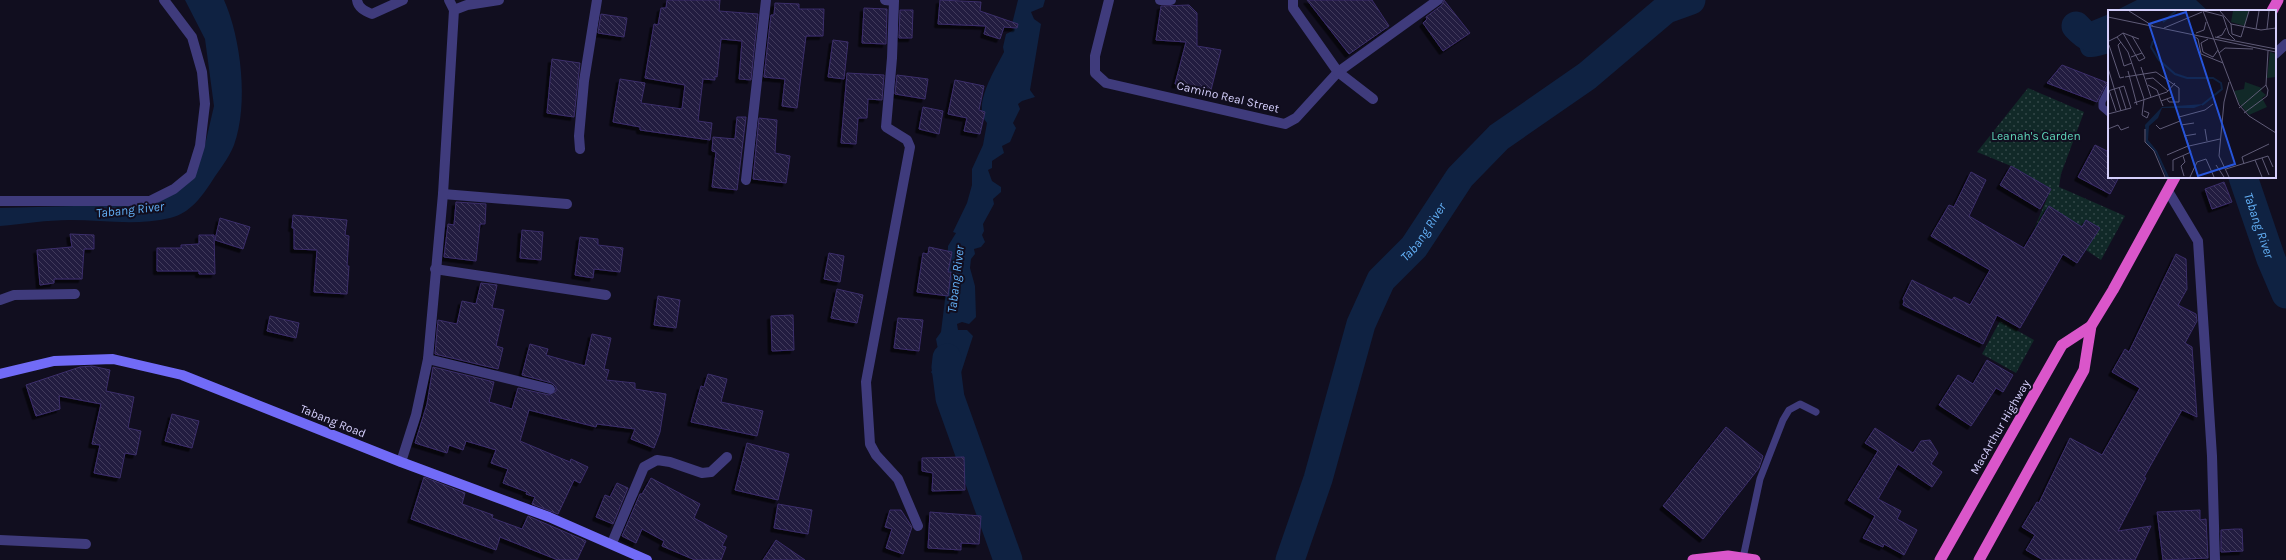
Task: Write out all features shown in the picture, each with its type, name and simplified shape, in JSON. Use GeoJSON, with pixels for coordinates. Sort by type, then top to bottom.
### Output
{"type":"FeatureCollection","features":[{"type":"Feature","properties":{"kind":"highway"},"geometry":{"type":"LineString","coordinates":[[2273,10],[2278,0]]}},
{"type":"Feature","properties":{"kind":"highway","name":"MacArthur Highway"},"geometry":{"type":"LineString","coordinates":[[1979,560],[2084,370],[2091,326],[2113,290],[2174,178]]}},
{"type":"Feature","properties":{"kind":"highway","name":"MacArthur Highway"},"geometry":{"type":"LineString","coordinates":[[1942,556],[2062,345],[2091,326]]}},
{"type":"Feature","properties":{"kind":"highway"},"geometry":{"type":"LineString","coordinates":[[1693,560],[1728,556],[1756,560]]}},
{"type":"Feature","properties":{"kind":"highway"},"geometry":{"type":"LineString","coordinates":[[1933,560],[1942,556]]}},
{"type":"Feature","properties":{"kind":"main road","name":"Tabang Road"},"geometry":{"type":"LineString","coordinates":[[0,374],[54,362],[113,359],[182,375],[401,462],[548,517],[612,543],[647,560]]}},
{"type":"Feature","properties":{"kind":"street"},"geometry":{"type":"LineString","coordinates":[[0,201],[150,201],[174,189],[191,175],[200,146],[205,104],[202,72],[192,37],[164,0]]}},
{"type":"Feature","properties":{"kind":"street"},"geometry":{"type":"LineString","coordinates":[[357,0],[357,4],[364,11],[372,14],[403,0]]}},
{"type":"Feature","properties":{"kind":"street"},"geometry":{"type":"LineString","coordinates":[[401,462],[416,414],[428,360],[443,194],[454,10],[448,0]]}},
{"type":"Feature","properties":{"kind":"street"},"geometry":{"type":"LineString","coordinates":[[454,10],[467,5],[499,0]]}},
{"type":"Feature","properties":{"kind":"street"},"geometry":{"type":"LineString","coordinates":[[580,150],[579,136],[584,80],[597,0]]}},
{"type":"Feature","properties":{"kind":"street"},"geometry":{"type":"LineString","coordinates":[[746,180],[766,0]]}},
{"type":"Feature","properties":{"kind":"street"},"geometry":{"type":"LineString","coordinates":[[885,0],[894,1],[892,58],[886,127],[907,140],[910,147],[866,382],[870,444],[876,454],[898,479],[918,526]]}},
{"type":"Feature","properties":{"kind":"street","name":"Camino Real Street"},"geometry":{"type":"LineString","coordinates":[[1109,0],[1095,56],[1095,73],[1106,84],[1285,124],[1296,118],[1338,72],[1438,0]]}},
{"type":"Feature","properties":{"kind":"street"},"geometry":{"type":"LineString","coordinates":[[1160,0],[1171,0]]}},
{"type":"Feature","properties":{"kind":"street"},"geometry":{"type":"LineString","coordinates":[[1293,0],[1293,8],[1338,72],[1373,99]]}},
{"type":"Feature","properties":{"kind":"street"},"geometry":{"type":"LineString","coordinates":[[2276,53],[2286,44]]}},
{"type":"Feature","properties":{"kind":"street"},"geometry":{"type":"LineString","coordinates":[[2168,191],[2198,241],[2212,456],[2215,560]]}},
{"type":"Feature","properties":{"kind":"street"},"geometry":{"type":"LineString","coordinates":[[443,194],[567,204]]}},
{"type":"Feature","properties":{"kind":"street"},"geometry":{"type":"LineString","coordinates":[[436,269],[606,295]]}},
{"type":"Feature","properties":{"kind":"street"},"geometry":{"type":"LineString","coordinates":[[0,300],[14,296],[75,294]]}},
{"type":"Feature","properties":{"kind":"street"},"geometry":{"type":"LineString","coordinates":[[428,360],[550,389]]}},
{"type":"Feature","properties":{"kind":"street"},"geometry":{"type":"LineString","coordinates":[[612,543],[644,467],[657,460],[670,462],[702,473],[711,472],[727,457]]}},
{"type":"Feature","properties":{"kind":"street"},"geometry":{"type":"LineString","coordinates":[[0,540],[86,544]]}},
{"type":"Feature","properties":{"kind":"lane"},"geometry":{"type":"LineString","coordinates":[[2108,90],[2102,102],[2102,107],[2108,112]]}},
{"type":"Feature","properties":{"kind":"lane"},"geometry":{"type":"LineString","coordinates":[[1743,558],[1760,479],[1783,420],[1789,410],[1800,404],[1816,412]]}},
{"type":"Feature","properties":{"kind":"green space","name":"Leanah's Garden"},"geometry":{"type":"Polygon","coordinates":[[[2028,88],[2084,112],[2061,174],[2059,187],[2125,216],[2101,260],[2086,250],[2077,263],[2031,236],[2051,189],[2011,166],[1977,152],[2028,88]]]}},
{"type":"Feature","properties":{"kind":"green space"},"geometry":{"type":"Polygon","coordinates":[[[2000,321],[2034,340],[2016,373],[1982,354],[2000,321]]]}},
{"type":"Feature","properties":{"kind":"water"},"geometry":{"type":"Polygon","coordinates":[[[185,0],[224,0],[235,33],[241,72],[241,111],[239,129],[234,145],[224,164],[199,199],[189,209],[177,216],[145,222],[61,220],[0,226],[0,208],[111,205],[178,191],[204,149],[214,106],[205,39],[185,0]]]}},
{"type":"Feature","properties":{"kind":"water"},"geometry":{"type":"Polygon","coordinates":[[[1018,0],[1045,0],[1043,7],[1031,12],[1034,19],[1041,24],[1030,90],[1035,97],[1022,101],[1018,104],[1020,109],[1013,123],[1016,128],[1010,142],[1002,146],[1004,153],[992,161],[992,168],[988,170],[992,181],[1001,187],[1001,192],[993,199],[994,204],[983,224],[984,231],[982,235],[985,242],[981,247],[974,249],[975,254],[971,259],[970,268],[975,286],[976,317],[969,324],[962,322],[957,324],[958,330],[967,330],[973,336],[958,382],[950,398],[931,372],[940,360],[936,339],[941,332],[947,283],[948,246],[956,233],[953,232],[967,203],[972,185],[972,169],[983,145],[987,123],[983,116],[983,98],[991,77],[1004,52],[1003,47],[1006,34],[1012,31],[1014,27],[1012,24],[1018,0]]]}},
{"type":"Feature","properties":{"kind":"water"},"geometry":{"type":"Polygon","coordinates":[[[2137,0],[2196,0],[2207,10],[2117,10],[2137,0]]]}},
{"type":"Feature","properties":{"kind":"water"},"geometry":{"type":"Polygon","coordinates":[[[2108,14],[2108,53],[2086,57],[2083,54],[2079,44],[2077,27],[2108,14]]]}},
{"type":"Feature","properties":{"kind":"water"},"geometry":{"type":"Polygon","coordinates":[[[2234,178],[2251,178],[2259,204],[2261,224],[2248,213],[2234,178]]]}},
{"type":"Feature","properties":{"kind":"building"},"geometry":{"type":"Polygon","coordinates":[[[667,0],[720,0],[719,11],[758,14],[751,80],[739,79],[742,41],[721,39],[717,77],[715,76],[715,80],[703,79],[698,121],[712,123],[710,140],[640,130],[640,127],[613,122],[620,79],[645,83],[641,103],[682,109],[685,85],[645,78],[654,24],[658,25],[661,8],[666,8],[667,0]]]}},
{"type":"Feature","properties":{"kind":"building"},"geometry":{"type":"Polygon","coordinates":[[[940,0],[981,2],[980,11],[1018,24],[1017,28],[1004,27],[1000,39],[984,34],[986,26],[938,24],[940,0]]]}},
{"type":"Feature","properties":{"kind":"building"},"geometry":{"type":"Polygon","coordinates":[[[1307,0],[1372,0],[1389,26],[1349,54],[1307,0]]]}},
{"type":"Feature","properties":{"kind":"building"},"geometry":{"type":"Polygon","coordinates":[[[1444,0],[1470,33],[1443,51],[1423,23],[1427,19],[1426,17],[1442,5],[1444,0]]]}},
{"type":"Feature","properties":{"kind":"building"},"geometry":{"type":"Polygon","coordinates":[[[775,3],[799,4],[799,9],[824,9],[823,36],[806,36],[797,108],[782,106],[785,79],[764,77],[771,15],[774,15],[775,3]]]}},
{"type":"Feature","properties":{"kind":"building"},"geometry":{"type":"Polygon","coordinates":[[[1189,5],[1197,13],[1197,46],[1221,50],[1211,90],[1175,84],[1186,42],[1156,40],[1161,6],[1189,5]]]}},
{"type":"Feature","properties":{"kind":"building"},"geometry":{"type":"Polygon","coordinates":[[[864,8],[887,9],[886,44],[862,43],[864,8]]]}},
{"type":"Feature","properties":{"kind":"building"},"geometry":{"type":"Polygon","coordinates":[[[900,10],[913,10],[912,38],[899,38],[900,10]]]}},
{"type":"Feature","properties":{"kind":"building"},"geometry":{"type":"Polygon","coordinates":[[[601,14],[627,18],[624,37],[598,33],[601,14]]]}},
{"type":"Feature","properties":{"kind":"building"},"geometry":{"type":"Polygon","coordinates":[[[833,40],[848,42],[844,79],[828,77],[833,40]]]}},
{"type":"Feature","properties":{"kind":"building"},"geometry":{"type":"Polygon","coordinates":[[[552,59],[580,63],[574,117],[547,113],[552,59]]]}},
{"type":"Feature","properties":{"kind":"building"},"geometry":{"type":"Polygon","coordinates":[[[2062,65],[2108,83],[2097,102],[2047,83],[2062,65]]]}},
{"type":"Feature","properties":{"kind":"building"},"geometry":{"type":"Polygon","coordinates":[[[847,73],[884,75],[882,100],[868,99],[867,118],[858,118],[856,144],[841,143],[847,73]]]}},
{"type":"Feature","properties":{"kind":"building"},"geometry":{"type":"Polygon","coordinates":[[[897,75],[928,79],[925,99],[895,94],[897,75]]]}},
{"type":"Feature","properties":{"kind":"building"},"geometry":{"type":"Polygon","coordinates":[[[955,80],[984,86],[979,110],[985,112],[980,134],[964,131],[967,118],[948,114],[955,80]]]}},
{"type":"Feature","properties":{"kind":"building"},"geometry":{"type":"Polygon","coordinates":[[[923,107],[943,111],[939,134],[919,129],[923,107]]]}},
{"type":"Feature","properties":{"kind":"building"},"geometry":{"type":"Polygon","coordinates":[[[737,117],[746,117],[737,190],[712,187],[716,152],[712,151],[713,137],[735,139],[737,117]]]}},
{"type":"Feature","properties":{"kind":"building"},"geometry":{"type":"Polygon","coordinates":[[[759,118],[777,120],[775,153],[790,156],[786,183],[753,179],[759,118]]]}},
{"type":"Feature","properties":{"kind":"building"},"geometry":{"type":"Polygon","coordinates":[[[2095,145],[2108,152],[2108,178],[2118,178],[2110,194],[2078,177],[2095,145]]]}},
{"type":"Feature","properties":{"kind":"building"},"geometry":{"type":"Polygon","coordinates":[[[2011,166],[2051,189],[2040,209],[2000,185],[2011,166]]]}},
{"type":"Feature","properties":{"kind":"building"},"geometry":{"type":"Polygon","coordinates":[[[1971,172],[1986,180],[1969,216],[2024,248],[2049,206],[2082,227],[2086,220],[2100,228],[2077,263],[2063,254],[2020,328],[1997,315],[1983,344],[1903,305],[1903,299],[1912,280],[1952,300],[1954,297],[1970,305],[1990,270],[1931,236],[1949,205],[1954,207],[1971,172]]]}},
{"type":"Feature","properties":{"kind":"building"},"geometry":{"type":"Polygon","coordinates":[[[2224,182],[2232,202],[2212,209],[2205,189],[2224,182]]]}},
{"type":"Feature","properties":{"kind":"building"},"geometry":{"type":"Polygon","coordinates":[[[456,202],[486,204],[485,224],[480,224],[476,261],[444,257],[448,224],[454,225],[456,202]]]}},
{"type":"Feature","properties":{"kind":"building"},"geometry":{"type":"Polygon","coordinates":[[[293,215],[347,220],[345,235],[349,236],[347,266],[349,266],[347,294],[314,292],[317,250],[294,249],[294,228],[292,228],[293,215]]]}},
{"type":"Feature","properties":{"kind":"building"},"geometry":{"type":"Polygon","coordinates":[[[220,218],[250,227],[243,249],[215,240],[220,218]]]}},
{"type":"Feature","properties":{"kind":"building"},"geometry":{"type":"Polygon","coordinates":[[[522,230],[543,232],[541,260],[520,258],[522,230]]]}},
{"type":"Feature","properties":{"kind":"building"},"geometry":{"type":"Polygon","coordinates":[[[70,234],[94,235],[94,249],[84,249],[82,279],[54,279],[54,283],[40,285],[37,250],[72,247],[70,234]]]}},
{"type":"Feature","properties":{"kind":"building"},"geometry":{"type":"Polygon","coordinates":[[[199,235],[214,235],[215,274],[199,274],[199,271],[157,271],[157,248],[181,248],[181,245],[199,244],[199,235]]]}},
{"type":"Feature","properties":{"kind":"building"},"geometry":{"type":"Polygon","coordinates":[[[580,237],[598,239],[598,245],[623,248],[620,272],[594,269],[593,278],[575,275],[580,237]]]}},
{"type":"Feature","properties":{"kind":"building"},"geometry":{"type":"Polygon","coordinates":[[[929,247],[952,252],[948,272],[951,272],[948,296],[917,292],[923,253],[928,254],[929,247]]]}},
{"type":"Feature","properties":{"kind":"building"},"geometry":{"type":"Polygon","coordinates":[[[829,253],[844,256],[840,282],[824,279],[829,253]]]}},
{"type":"Feature","properties":{"kind":"building"},"geometry":{"type":"Polygon","coordinates":[[[2176,254],[2186,259],[2187,289],[2178,305],[2196,314],[2197,321],[2185,343],[2192,347],[2197,417],[2182,410],[2144,477],[2146,478],[2118,531],[2151,526],[2135,560],[2043,560],[2026,550],[2035,535],[2022,527],[2037,502],[2039,503],[2070,438],[2102,455],[2140,388],[2112,372],[2125,349],[2129,352],[2176,254]]]}},
{"type":"Feature","properties":{"kind":"building"},"geometry":{"type":"Polygon","coordinates":[[[481,283],[497,285],[492,308],[504,310],[496,346],[503,348],[498,369],[435,354],[438,320],[457,324],[462,301],[476,304],[481,283]]]}},
{"type":"Feature","properties":{"kind":"building"},"geometry":{"type":"Polygon","coordinates":[[[837,289],[863,295],[857,323],[831,318],[837,289]]]}},
{"type":"Feature","properties":{"kind":"building"},"geometry":{"type":"Polygon","coordinates":[[[658,296],[680,300],[676,328],[654,325],[658,296]]]}},
{"type":"Feature","properties":{"kind":"building"},"geometry":{"type":"Polygon","coordinates":[[[793,315],[794,350],[772,351],[771,316],[793,315]]]}},
{"type":"Feature","properties":{"kind":"building"},"geometry":{"type":"Polygon","coordinates":[[[270,316],[299,323],[296,338],[267,331],[270,316]]]}},
{"type":"Feature","properties":{"kind":"building"},"geometry":{"type":"Polygon","coordinates":[[[898,318],[923,320],[919,351],[894,348],[898,318]]]}},
{"type":"Feature","properties":{"kind":"building"},"geometry":{"type":"Polygon","coordinates":[[[592,334],[611,338],[604,369],[609,370],[606,380],[635,383],[635,389],[666,394],[660,432],[654,448],[631,439],[635,429],[597,424],[596,427],[529,410],[520,441],[570,462],[571,459],[588,467],[580,483],[574,480],[558,514],[532,504],[535,497],[526,494],[527,492],[503,483],[508,469],[491,463],[496,450],[466,441],[463,450],[449,445],[447,453],[415,443],[427,404],[433,367],[494,382],[489,402],[512,409],[518,388],[549,395],[556,391],[556,387],[552,383],[522,375],[530,344],[548,349],[546,355],[585,366],[592,334]]]}},
{"type":"Feature","properties":{"kind":"building"},"geometry":{"type":"Polygon","coordinates":[[[1987,360],[2013,375],[2003,392],[1996,388],[1971,426],[1939,405],[1958,375],[1973,384],[1987,360]]]}},
{"type":"Feature","properties":{"kind":"building"},"geometry":{"type":"Polygon","coordinates":[[[92,366],[110,370],[106,391],[134,397],[128,428],[141,431],[136,455],[125,453],[120,478],[94,473],[100,445],[92,444],[101,404],[59,396],[60,409],[36,416],[26,385],[80,367],[92,366]]]}},
{"type":"Feature","properties":{"kind":"building"},"geometry":{"type":"Polygon","coordinates":[[[708,374],[727,379],[721,402],[763,411],[757,436],[691,422],[701,386],[704,387],[708,374]]]}},
{"type":"Feature","properties":{"kind":"building"},"geometry":{"type":"Polygon","coordinates":[[[172,414],[199,421],[192,448],[165,441],[172,414]]]}},
{"type":"Feature","properties":{"kind":"building"},"geometry":{"type":"Polygon","coordinates":[[[1726,427],[1763,456],[1759,468],[1703,539],[1663,506],[1726,427]]]}},
{"type":"Feature","properties":{"kind":"building"},"geometry":{"type":"Polygon","coordinates":[[[1875,428],[1913,453],[1921,441],[1930,440],[1938,453],[1931,464],[1942,472],[1932,487],[1898,464],[1878,499],[1901,511],[1897,519],[1917,530],[1904,555],[1884,544],[1883,547],[1863,538],[1875,516],[1848,500],[1878,451],[1865,443],[1875,428]]]}},
{"type":"Feature","properties":{"kind":"building"},"geometry":{"type":"Polygon","coordinates":[[[747,443],[789,454],[778,500],[735,490],[747,443]]]}},
{"type":"Feature","properties":{"kind":"building"},"geometry":{"type":"Polygon","coordinates":[[[964,457],[965,490],[932,491],[933,473],[922,471],[922,458],[964,457]]]}},
{"type":"Feature","properties":{"kind":"building"},"geometry":{"type":"Polygon","coordinates":[[[424,477],[465,493],[462,504],[493,515],[492,518],[522,529],[528,516],[586,541],[577,560],[558,560],[500,537],[496,550],[411,519],[424,477]]]}},
{"type":"Feature","properties":{"kind":"building"},"geometry":{"type":"Polygon","coordinates":[[[651,478],[700,504],[694,518],[727,536],[722,546],[726,547],[721,560],[695,560],[662,546],[664,541],[642,529],[636,543],[622,536],[640,494],[642,494],[651,478]]]}},
{"type":"Feature","properties":{"kind":"building"},"geometry":{"type":"Polygon","coordinates":[[[617,483],[628,488],[613,524],[596,517],[605,495],[610,497],[617,483]]]}},
{"type":"Feature","properties":{"kind":"building"},"geometry":{"type":"Polygon","coordinates":[[[778,504],[812,510],[808,534],[774,528],[778,504]]]}},
{"type":"Feature","properties":{"kind":"building"},"geometry":{"type":"Polygon","coordinates":[[[890,510],[901,510],[912,527],[903,554],[886,548],[892,529],[885,527],[890,510]]]}},
{"type":"Feature","properties":{"kind":"building"},"geometry":{"type":"Polygon","coordinates":[[[2200,510],[2200,520],[2206,519],[2208,558],[2163,560],[2157,512],[2200,510]]]}},
{"type":"Feature","properties":{"kind":"building"},"geometry":{"type":"Polygon","coordinates":[[[930,512],[981,516],[979,544],[961,543],[961,550],[928,548],[930,512]]]}},
{"type":"Feature","properties":{"kind":"building"},"geometry":{"type":"Polygon","coordinates":[[[2242,529],[2243,551],[2221,552],[2221,530],[2242,529]]]}},
{"type":"Feature","properties":{"kind":"building"},"geometry":{"type":"Polygon","coordinates":[[[776,540],[805,560],[763,560],[776,540]]]}},
{"type":"Feature","properties":{"kind":"waterway","name":"Tabang River"},"geometry":{"type":"LineString","coordinates":[[1290,560],[1318,479],[1361,324],[1381,280],[1414,247],[1460,177],[1499,137],[1587,76],[1666,9],[1691,0]]}},
{"type":"Feature","properties":{"kind":"waterway","name":"Tabang River"},"geometry":{"type":"LineString","coordinates":[[2076,26],[2087,36],[2099,38],[2108,35]]}},
{"type":"Feature","properties":{"kind":"waterway","name":"Tabang River"},"geometry":{"type":"LineString","coordinates":[[2243,178],[2271,259],[2286,294]]}},
{"type":"Feature","properties":{"kind":"waterway","name":"Tabang River"},"geometry":{"type":"LineString","coordinates":[[947,358],[946,367],[950,398],[1008,560]]}}]}
